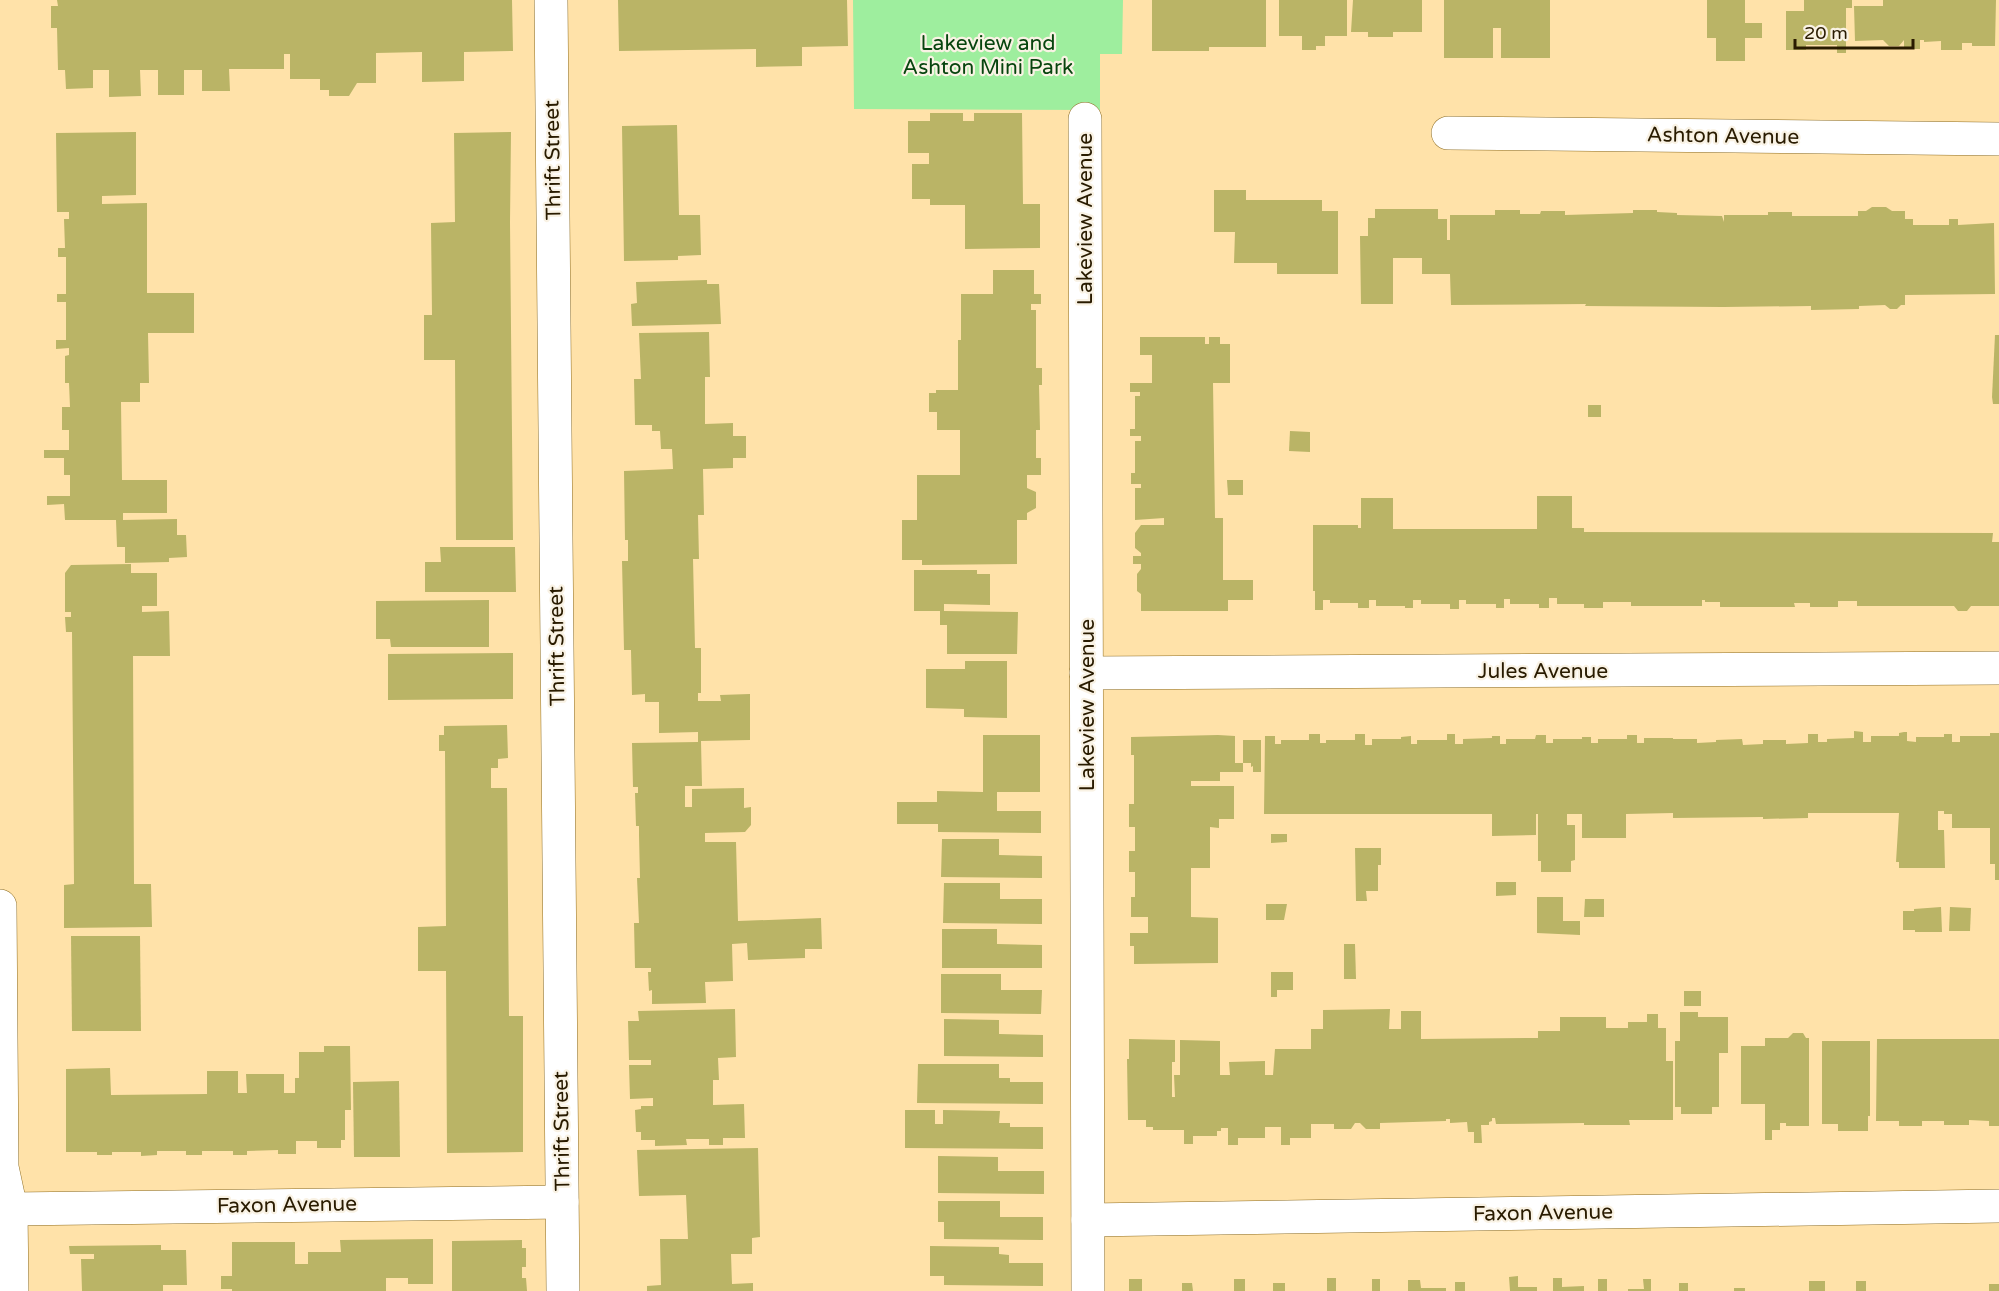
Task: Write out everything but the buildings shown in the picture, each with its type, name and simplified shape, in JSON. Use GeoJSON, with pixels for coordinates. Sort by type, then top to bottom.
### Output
{"type":"FeatureCollection","features":[{"type":"Feature","properties":{"kind":"street","name":"Thrift Street"},"geometry":{"type":"LineString","coordinates":[[551,0],[563,1291]]}},
{"type":"Feature","properties":{"kind":"street","name":"Lakeview Avenue"},"geometry":{"type":"LineString","coordinates":[[1085,119],[1088,1291]]}},
{"type":"Feature","properties":{"kind":"street","name":"Ashton Avenue"},"geometry":{"type":"LineString","coordinates":[[1448,133],[1999,138]]}},
{"type":"Feature","properties":{"kind":"street","name":"Jules Avenue"},"geometry":{"type":"LineString","coordinates":[[1086,673],[1999,668]]}},
{"type":"Feature","properties":{"kind":"street"},"geometry":{"type":"LineString","coordinates":[[0,906],[2,1167],[11,1209],[12,1291]]}},
{"type":"Feature","properties":{"kind":"street","name":"Faxon Avenue"},"geometry":{"type":"LineString","coordinates":[[11,1209],[562,1202]]}},
{"type":"Feature","properties":{"kind":"street","name":"Faxon Avenue"},"geometry":{"type":"LineString","coordinates":[[1088,1220],[1999,1206]]}},
{"type":"Feature","properties":{"kind":"green space","name":"Lakeview and Ashton Mini Park"},"geometry":{"type":"Polygon","coordinates":[[[853,0],[1123,0],[1122,54],[1100,54],[1100,110],[854,109],[853,0]]]}}]}
